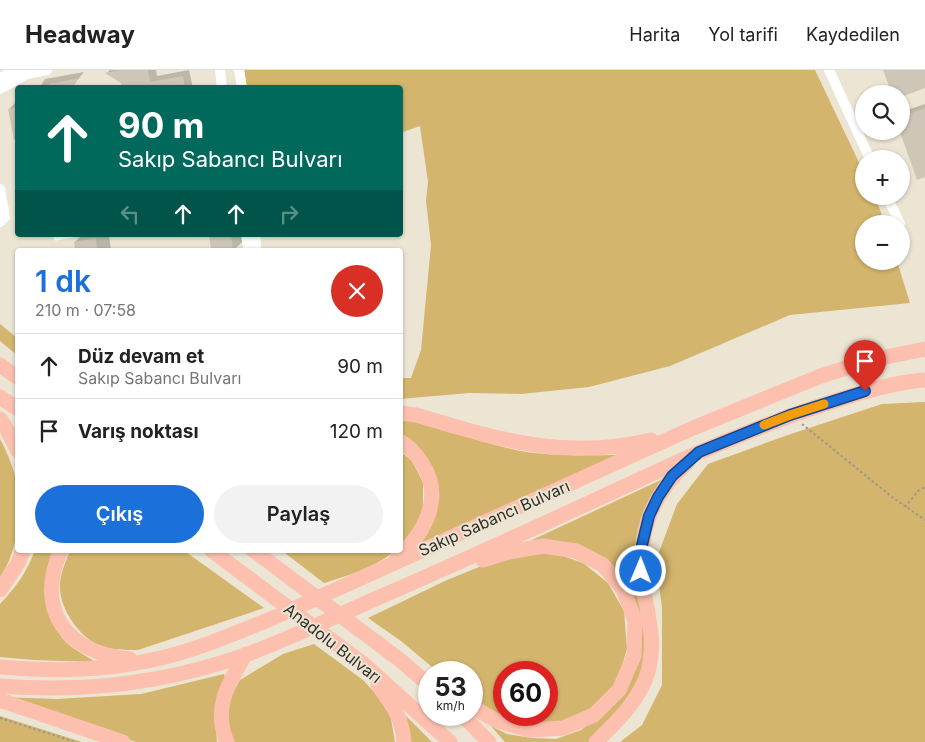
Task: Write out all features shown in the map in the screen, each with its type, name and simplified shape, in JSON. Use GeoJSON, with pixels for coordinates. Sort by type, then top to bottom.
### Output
{"type":"FeatureCollection","features":[{"type":"Feature","properties":{"kind":"main road","name":"Sakıp Sabancı Bulvarı"},"geometry":{"type":"LineString","coordinates":[[0,667],[83,670],[129,665],[162,658],[216,641],[273,618],[693,428],[820,376],[871,360],[925,349]]}},
{"type":"Feature","properties":{"kind":"main road"},"geometry":{"type":"LineString","coordinates":[[0,365],[15,376]]}},
{"type":"Feature","properties":{"kind":"main road","name":"Sakıp Sabancı Bulvarı"},"geometry":{"type":"LineString","coordinates":[[0,686],[55,689],[141,682],[187,672],[246,654],[426,577],[699,452],[790,415],[865,391],[925,380]]}},
{"type":"Feature","properties":{"kind":"main road"},"geometry":{"type":"LineString","coordinates":[[0,397],[15,407]]}},
{"type":"Feature","properties":{"kind":"main road"},"geometry":{"type":"LineString","coordinates":[[403,413],[416,415],[511,442],[552,448],[606,448],[632,445],[693,428]]}},
{"type":"Feature","properties":{"kind":"main road"},"geometry":{"type":"LineString","coordinates":[[0,419],[15,445]]}},
{"type":"Feature","properties":{"kind":"main road"},"geometry":{"type":"LineString","coordinates":[[403,443],[413,451],[425,468],[429,478],[432,500],[426,521],[417,537],[403,551]]}},
{"type":"Feature","properties":{"kind":"main road"},"geometry":{"type":"LineString","coordinates":[[596,742],[620,718],[634,700],[648,673],[652,645],[652,625],[646,600],[641,562],[642,545],[649,516],[658,497],[672,476],[699,452]]}},
{"type":"Feature","properties":{"kind":"main road"},"geometry":{"type":"LineString","coordinates":[[426,577],[509,552],[543,546],[576,551],[603,565],[623,589],[635,621],[634,656],[619,690],[594,715],[563,728],[529,730],[495,720],[483,713]]}},
{"type":"Feature","properties":{"kind":"main road"},"geometry":{"type":"LineString","coordinates":[[0,590],[18,563],[22,553]]}},
{"type":"Feature","properties":{"kind":"main road"},"geometry":{"type":"LineString","coordinates":[[60,553],[53,572],[52,599],[59,621],[67,632],[87,648],[111,656],[162,658]]}},
{"type":"Feature","properties":{"kind":"main road","name":"Anadolu Bulvarı"},"geometry":{"type":"LineString","coordinates":[[215,553],[365,665],[450,742]]}},
{"type":"Feature","properties":{"kind":"main road","name":"Anadolu Bulvarı"},"geometry":{"type":"LineString","coordinates":[[257,553],[418,676]]}},
{"type":"Feature","properties":{"kind":"main road"},"geometry":{"type":"LineString","coordinates":[[267,553],[275,566]]}},
{"type":"Feature","properties":{"kind":"main road"},"geometry":{"type":"LineString","coordinates":[[387,567],[401,553]]}},
{"type":"Feature","properties":{"kind":"main road"},"geometry":{"type":"LineString","coordinates":[[227,742],[221,719],[221,705],[228,684],[246,654]]}},
{"type":"Feature","properties":{"kind":"main road"},"geometry":{"type":"LineString","coordinates":[[400,660],[418,671]]}},
{"type":"Feature","properties":{"kind":"main road"},"geometry":{"type":"LineString","coordinates":[[365,665],[398,714],[404,742]]}},
{"type":"Feature","properties":{"kind":"main road"},"geometry":{"type":"LineString","coordinates":[[0,700],[123,742]]}},
{"type":"Feature","properties":{"kind":"main road"},"geometry":{"type":"LineString","coordinates":[[473,726],[489,742]]}},
{"type":"Feature","properties":{"kind":"street"},"geometry":{"type":"LineString","coordinates":[[0,78],[18,70]]}},
{"type":"Feature","properties":{"kind":"street"},"geometry":{"type":"LineString","coordinates":[[0,89],[27,74],[46,70]]}},
{"type":"Feature","properties":{"kind":"street"},"geometry":{"type":"LineString","coordinates":[[220,70],[222,85]]}},
{"type":"Feature","properties":{"kind":"street"},"geometry":{"type":"LineString","coordinates":[[239,70],[242,85]]}},
{"type":"Feature","properties":{"kind":"street"},"geometry":{"type":"LineString","coordinates":[[829,70],[866,150]]}},
{"type":"Feature","properties":{"kind":"street"},"geometry":{"type":"LineString","coordinates":[[0,189],[5,217],[0,222]]}},
{"type":"Feature","properties":{"kind":"lane"},"geometry":{"type":"LineString","coordinates":[[56,238],[62,237]]}},
{"type":"Feature","properties":{"kind":"path"},"geometry":{"type":"LineString","coordinates":[[790,415],[905,507],[925,520]]}},
{"type":"Feature","properties":{"kind":"path"},"geometry":{"type":"LineString","coordinates":[[905,507],[919,490],[925,487]]}},
{"type":"Feature","properties":{"kind":"path"},"geometry":{"type":"LineString","coordinates":[[0,718],[75,742]]}},
{"type":"Feature","properties":{"kind":"shaded area"},"geometry":{"type":"Polygon","coordinates":[[[244,70],[815,70],[855,154],[855,205],[878,205],[882,215],[855,215],[855,270],[900,270],[910,303],[790,315],[670,366],[589,387],[521,394],[469,393],[403,399],[403,378],[411,378],[421,350],[431,245],[426,201],[428,182],[420,126],[403,132],[403,85],[247,85],[244,70]]]}},
{"type":"Feature","properties":{"kind":"shaded area"},"geometry":{"type":"Polygon","coordinates":[[[0,324],[15,336],[15,353],[0,341],[0,324]]]}},
{"type":"Feature","properties":{"kind":"shaded area"},"geometry":{"type":"Polygon","coordinates":[[[925,402],[925,742],[620,742],[642,725],[662,685],[662,608],[656,560],[677,504],[708,464],[882,404],[925,402]]]}},
{"type":"Feature","properties":{"kind":"shaded area"},"geometry":{"type":"Polygon","coordinates":[[[403,419],[515,450],[541,454],[622,455],[417,548],[438,500],[403,440],[403,419]]]}},
{"type":"Feature","properties":{"kind":"shaded area"},"geometry":{"type":"Polygon","coordinates":[[[0,439],[9,458],[15,478],[15,543],[0,577],[0,439]]]}},
{"type":"Feature","properties":{"kind":"shaded area"},"geometry":{"type":"Polygon","coordinates":[[[403,454],[412,461],[423,482],[423,506],[416,529],[403,542],[403,454]]]}},
{"type":"Feature","properties":{"kind":"shaded area"},"geometry":{"type":"Polygon","coordinates":[[[663,479],[648,505],[647,631],[641,675],[631,695],[592,742],[505,742],[491,726],[507,734],[532,738],[556,739],[581,730],[604,713],[637,652],[621,581],[557,541],[532,540],[663,479]]]}},
{"type":"Feature","properties":{"kind":"shaded area"},"geometry":{"type":"Polygon","coordinates":[[[545,550],[583,563],[608,583],[624,611],[627,649],[617,682],[591,708],[566,721],[558,722],[558,661],[493,661],[493,715],[483,708],[483,661],[425,661],[401,641],[368,618],[447,580],[504,557],[545,550]]]}},
{"type":"Feature","properties":{"kind":"shaded area"},"geometry":{"type":"Polygon","coordinates":[[[34,553],[52,553],[48,570],[48,582],[54,621],[63,639],[95,662],[0,657],[0,604],[21,579],[34,553]]]}},
{"type":"Feature","properties":{"kind":"shaded area"},"geometry":{"type":"Polygon","coordinates":[[[69,553],[187,553],[264,608],[138,650],[103,647],[86,637],[67,612],[60,593],[60,583],[69,553]]]}},
{"type":"Feature","properties":{"kind":"shaded area"},"geometry":{"type":"Polygon","coordinates":[[[285,553],[392,553],[371,566],[324,583],[285,553]]]}},
{"type":"Feature","properties":{"kind":"shaded area"},"geometry":{"type":"Polygon","coordinates":[[[314,644],[363,680],[389,708],[395,742],[230,742],[226,725],[229,700],[240,680],[283,654],[314,644]]]}},
{"type":"Feature","properties":{"kind":"shaded area"},"geometry":{"type":"Polygon","coordinates":[[[224,674],[226,680],[215,714],[217,742],[136,742],[0,697],[57,699],[141,694],[224,674]]]}},
{"type":"Feature","properties":{"kind":"shaded area"},"geometry":{"type":"Polygon","coordinates":[[[0,716],[82,742],[0,742],[0,716]]]}},
{"type":"Feature","properties":{"kind":"shaded area"},"geometry":{"type":"Polygon","coordinates":[[[406,716],[432,742],[410,742],[406,716]]]}},
{"type":"Feature","properties":{"kind":"building"},"geometry":{"type":"Polygon","coordinates":[[[120,70],[148,70],[150,82],[183,76],[184,85],[121,85],[105,73],[120,70]]]}},
{"type":"Feature","properties":{"kind":"building"},"geometry":{"type":"Polygon","coordinates":[[[883,70],[925,70],[925,88],[910,94],[910,85],[889,85],[883,70]]]}},
{"type":"Feature","properties":{"kind":"building"},"geometry":{"type":"Polygon","coordinates":[[[79,78],[74,85],[49,84],[79,78]]]}},
{"type":"Feature","properties":{"kind":"building"},"geometry":{"type":"Polygon","coordinates":[[[15,108],[14,140],[8,109],[15,108]]]}},
{"type":"Feature","properties":{"kind":"building"},"geometry":{"type":"Polygon","coordinates":[[[925,108],[925,177],[917,180],[910,160],[910,150],[906,150],[903,140],[910,140],[910,114],[925,108]]]}},
{"type":"Feature","properties":{"kind":"building"},"geometry":{"type":"Polygon","coordinates":[[[209,237],[231,237],[233,248],[211,248],[209,237]]]}},
{"type":"Feature","properties":{"kind":"building"},"geometry":{"type":"Polygon","coordinates":[[[96,238],[97,248],[75,248],[74,242],[96,238]]]}},
{"type":"Feature","properties":{"kind":"slow traffic"},"geometry":{"type":"LineString","coordinates":[[764,425],[824,404]]}},
{"type":"Feature","properties":{"kind":"route"},"geometry":{"type":"LineString","coordinates":[[641,571],[642,545],[649,516],[658,497],[672,476],[699,452],[790,415],[865,391]]}}]}
